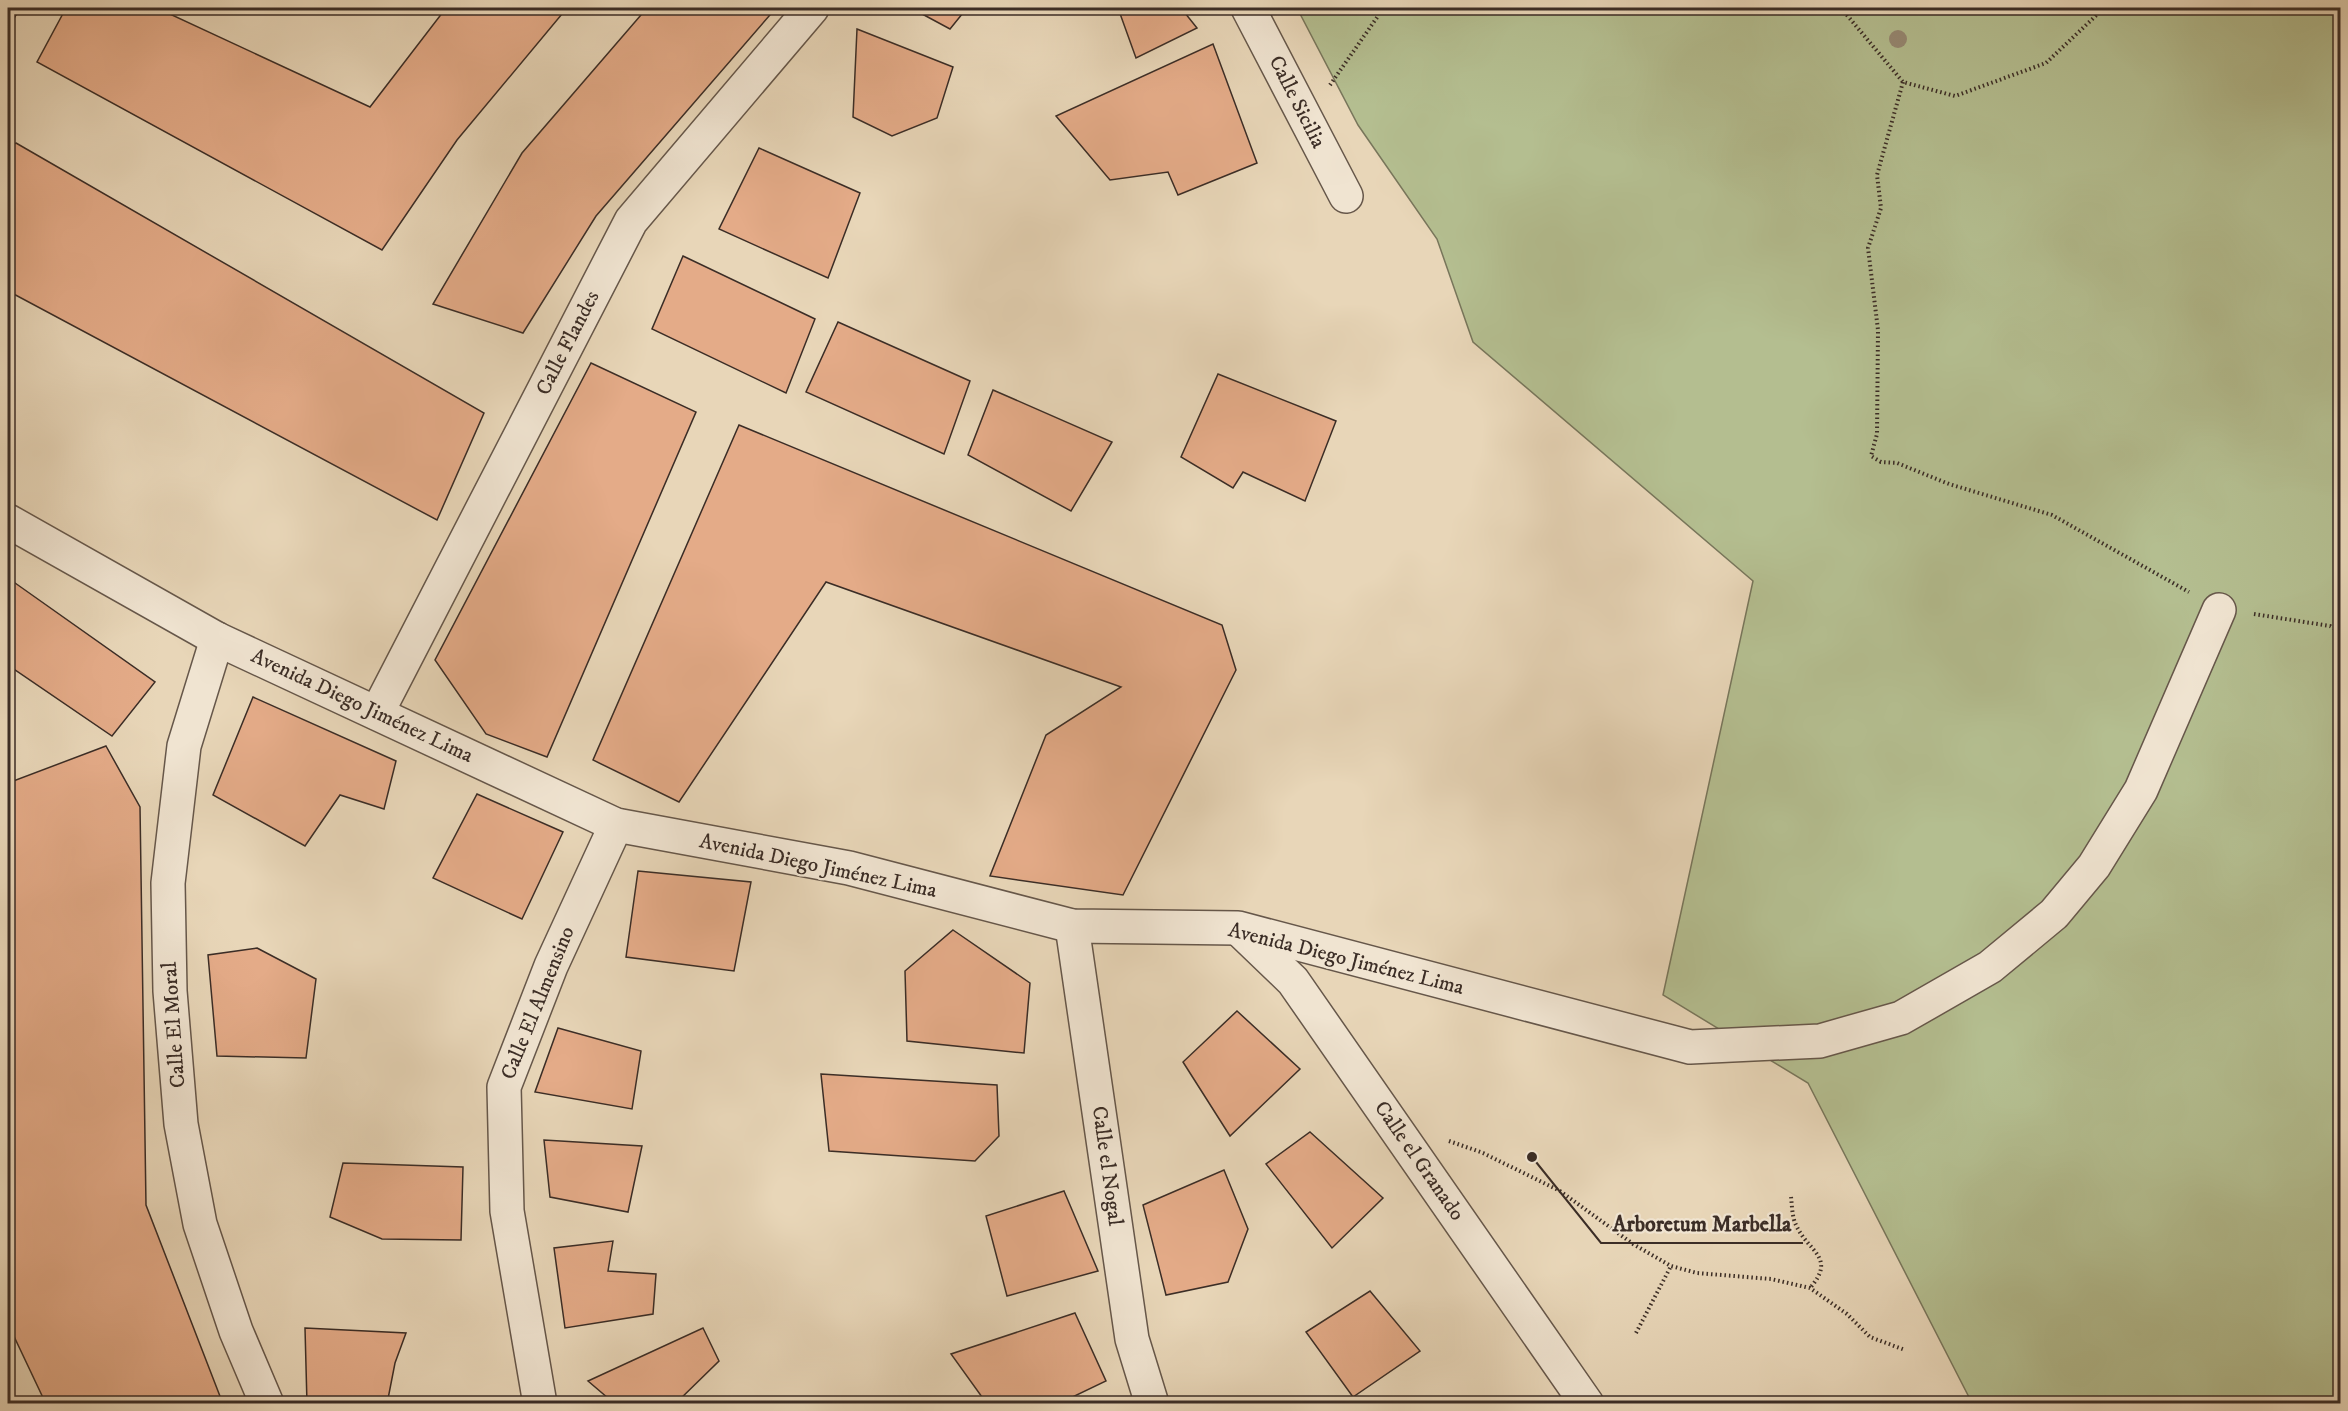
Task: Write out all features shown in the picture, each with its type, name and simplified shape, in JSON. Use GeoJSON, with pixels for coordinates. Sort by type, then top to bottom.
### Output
{"type":"FeatureCollection","features":[{"type":"Feature","properties":{"kind":"street","name":"Calle Flandes"},"geometry":{"type":"LineString","coordinates":[[377,713],[631,221],[812,8]]}},
{"type":"Feature","properties":{"kind":"street","name":"Calle Sicilia"},"geometry":{"type":"LineString","coordinates":[[1248,8],[1346,196]]}},
{"type":"Feature","properties":{"kind":"street","name":"Avenida Diego Jiménez Lima"},"geometry":{"type":"LineString","coordinates":[[8,521],[218,639],[616,825],[849,868],[1072,926],[1238,928],[1690,1047],[1820,1041],[1901,1018],[1990,967],[2054,914],[2094,866],[2141,790],[2219,610]]}},
{"type":"Feature","properties":{"kind":"street","name":"Calle El Moral"},"geometry":{"type":"LineString","coordinates":[[218,639],[184,746],[168,883],[170,991],[181,1124],[200,1224],[236,1331],[267,1404]]}},
{"type":"Feature","properties":{"kind":"street","name":"Calle El Almensino"},"geometry":{"type":"LineString","coordinates":[[540,1404],[507,1211],[504,1087],[551,966],[616,825]]}},
{"type":"Feature","properties":{"kind":"street","name":"Calle el Nogal"},"geometry":{"type":"LineString","coordinates":[[1072,926],[1132,1339],[1152,1404]]}},
{"type":"Feature","properties":{"kind":"street","name":"Calle el Granado"},"geometry":{"type":"LineString","coordinates":[[1238,928],[1293,981],[1587,1404]]}},
{"type":"Feature","properties":{"kind":"path"},"geometry":{"type":"LineString","coordinates":[[1298,104],[1328,87],[1378,16],[1378,8]]}},
{"type":"Feature","properties":{"kind":"path"},"geometry":{"type":"LineString","coordinates":[[1841,8],[1903,82],[1954,96],[2046,63],[2104,8]]}},
{"type":"Feature","properties":{"kind":"path"},"geometry":{"type":"LineString","coordinates":[[1903,82],[1876,175],[1881,208],[1868,248],[1878,330],[1877,434],[1871,456],[1881,462],[1897,463],[1949,484],[2052,515],[2128,556],[2219,610],[2295,619],[2330,626],[2340,632]]}},
{"type":"Feature","properties":{"kind":"path"},"geometry":{"type":"LineString","coordinates":[[1407,1144],[1414,1140],[1433,1138],[1450,1141],[1483,1153],[1560,1191],[1633,1244],[1671,1266],[1697,1273],[1771,1279],[1810,1288],[1847,1314],[1870,1337],[1905,1350]]}},
{"type":"Feature","properties":{"kind":"path"},"geometry":{"type":"LineString","coordinates":[[1791,1197],[1795,1224],[1821,1257],[1820,1276],[1810,1288]]}},
{"type":"Feature","properties":{"kind":"path"},"geometry":{"type":"LineString","coordinates":[[1636,1333],[1671,1266]]}},
{"type":"Feature","properties":{"kind":"green space"},"geometry":{"type":"Polygon","coordinates":[[[1297,8],[2340,8],[2340,1403],[1972,1403],[1808,1083],[1663,995],[1753,581],[1473,342],[1437,239],[1358,125],[1297,8]]]}},
{"type":"Feature","properties":{"kind":"building"},"geometry":{"type":"Polygon","coordinates":[[[8,8],[20,8],[8,29],[8,8]]]}},
{"type":"Feature","properties":{"kind":"building"},"geometry":{"type":"Polygon","coordinates":[[[66,8],[157,8],[370,107],[446,8],[567,8],[457,140],[382,250],[37,62],[66,8]]]}},
{"type":"Feature","properties":{"kind":"building"},"geometry":{"type":"Polygon","coordinates":[[[647,8],[776,8],[596,216],[523,333],[433,304],[522,153],[647,8]]]}},
{"type":"Feature","properties":{"kind":"building"},"geometry":{"type":"Polygon","coordinates":[[[911,8],[967,8],[950,29],[911,8]]]}},
{"type":"Feature","properties":{"kind":"building"},"geometry":{"type":"Polygon","coordinates":[[[1118,8],[1181,8],[1197,28],[1136,58],[1118,8]]]}},
{"type":"Feature","properties":{"kind":"building"},"geometry":{"type":"Polygon","coordinates":[[[857,29],[953,67],[937,118],[892,136],[853,117],[857,29]]]}},
{"type":"Feature","properties":{"kind":"building"},"geometry":{"type":"Polygon","coordinates":[[[1213,44],[1257,163],[1178,195],[1168,172],[1110,180],[1056,116],[1213,44]]]}},
{"type":"Feature","properties":{"kind":"building"},"geometry":{"type":"Polygon","coordinates":[[[16,143],[484,413],[437,520],[8,291],[8,147],[16,143]]]}},
{"type":"Feature","properties":{"kind":"building"},"geometry":{"type":"Polygon","coordinates":[[[759,148],[860,193],[828,278],[719,229],[759,148]]]}},
{"type":"Feature","properties":{"kind":"building"},"geometry":{"type":"Polygon","coordinates":[[[683,256],[815,319],[786,393],[652,329],[683,256]]]}},
{"type":"Feature","properties":{"kind":"building"},"geometry":{"type":"Polygon","coordinates":[[[838,322],[970,381],[944,454],[806,392],[838,322]]]}},
{"type":"Feature","properties":{"kind":"building"},"geometry":{"type":"Polygon","coordinates":[[[591,363],[696,412],[547,757],[486,734],[435,660],[591,363]]]}},
{"type":"Feature","properties":{"kind":"building"},"geometry":{"type":"Polygon","coordinates":[[[1218,374],[1336,421],[1305,501],[1243,472],[1233,488],[1181,457],[1218,374]]]}},
{"type":"Feature","properties":{"kind":"building"},"geometry":{"type":"Polygon","coordinates":[[[993,390],[1112,442],[1071,511],[968,455],[993,390]]]}},
{"type":"Feature","properties":{"kind":"building"},"geometry":{"type":"Polygon","coordinates":[[[739,425],[1222,625],[1236,670],[1123,895],[990,876],[1046,735],[1121,687],[826,582],[679,802],[593,760],[739,425]]]}},
{"type":"Feature","properties":{"kind":"building"},"geometry":{"type":"Polygon","coordinates":[[[8,578],[155,682],[112,736],[8,665],[8,578]]]}},
{"type":"Feature","properties":{"kind":"building"},"geometry":{"type":"Polygon","coordinates":[[[253,697],[396,761],[384,809],[340,795],[305,846],[213,795],[253,697]]]}},
{"type":"Feature","properties":{"kind":"building"},"geometry":{"type":"Polygon","coordinates":[[[106,746],[140,807],[146,1205],[223,1404],[46,1404],[11,1330],[8,1290],[8,783],[106,746]]]}},
{"type":"Feature","properties":{"kind":"building"},"geometry":{"type":"Polygon","coordinates":[[[477,794],[563,832],[522,919],[433,878],[477,794]]]}},
{"type":"Feature","properties":{"kind":"building"},"geometry":{"type":"Polygon","coordinates":[[[638,871],[751,882],[734,971],[626,957],[638,871]]]}},
{"type":"Feature","properties":{"kind":"building"},"geometry":{"type":"Polygon","coordinates":[[[953,930],[1030,983],[1024,1053],[907,1041],[905,971],[953,930]]]}},
{"type":"Feature","properties":{"kind":"building"},"geometry":{"type":"Polygon","coordinates":[[[257,948],[316,979],[306,1058],[217,1056],[208,955],[257,948]]]}},
{"type":"Feature","properties":{"kind":"building"},"geometry":{"type":"Polygon","coordinates":[[[1237,1011],[1300,1069],[1230,1136],[1183,1062],[1237,1011]]]}},
{"type":"Feature","properties":{"kind":"building"},"geometry":{"type":"Polygon","coordinates":[[[558,1028],[641,1051],[632,1109],[535,1092],[558,1028]]]}},
{"type":"Feature","properties":{"kind":"building"},"geometry":{"type":"Polygon","coordinates":[[[821,1074],[997,1085],[999,1136],[975,1161],[829,1151],[821,1074]]]}},
{"type":"Feature","properties":{"kind":"building"},"geometry":{"type":"Polygon","coordinates":[[[1310,1132],[1383,1198],[1332,1248],[1266,1164],[1310,1132]]]}},
{"type":"Feature","properties":{"kind":"building"},"geometry":{"type":"Polygon","coordinates":[[[544,1140],[642,1146],[628,1212],[550,1197],[544,1140]]]}},
{"type":"Feature","properties":{"kind":"building"},"geometry":{"type":"Polygon","coordinates":[[[343,1163],[463,1167],[461,1240],[382,1239],[330,1217],[343,1163]]]}},
{"type":"Feature","properties":{"kind":"building"},"geometry":{"type":"Polygon","coordinates":[[[1224,1170],[1248,1229],[1228,1282],[1166,1295],[1143,1205],[1224,1170]]]}},
{"type":"Feature","properties":{"kind":"building"},"geometry":{"type":"Polygon","coordinates":[[[1064,1191],[1098,1271],[1007,1296],[986,1216],[1064,1191]]]}},
{"type":"Feature","properties":{"kind":"building"},"geometry":{"type":"Polygon","coordinates":[[[613,1241],[608,1271],[656,1274],[653,1314],[565,1328],[554,1248],[613,1241]]]}},
{"type":"Feature","properties":{"kind":"building"},"geometry":{"type":"Polygon","coordinates":[[[1370,1291],[1420,1351],[1353,1397],[1306,1332],[1370,1291]]]}},
{"type":"Feature","properties":{"kind":"building"},"geometry":{"type":"Polygon","coordinates":[[[1075,1313],[1106,1381],[1058,1404],[987,1404],[951,1354],[1075,1313]]]}},
{"type":"Feature","properties":{"kind":"building"},"geometry":{"type":"Polygon","coordinates":[[[305,1328],[406,1333],[395,1363],[387,1404],[307,1404],[305,1328]]]}},
{"type":"Feature","properties":{"kind":"building"},"geometry":{"type":"Polygon","coordinates":[[[703,1328],[719,1361],[675,1404],[615,1404],[588,1381],[703,1328]]]}},
{"type":"Feature","properties":{"kind":"place","name":"Arboretum Marbella"},"geometry":{"type":"Point","coordinates":[1532,1157]}}]}
